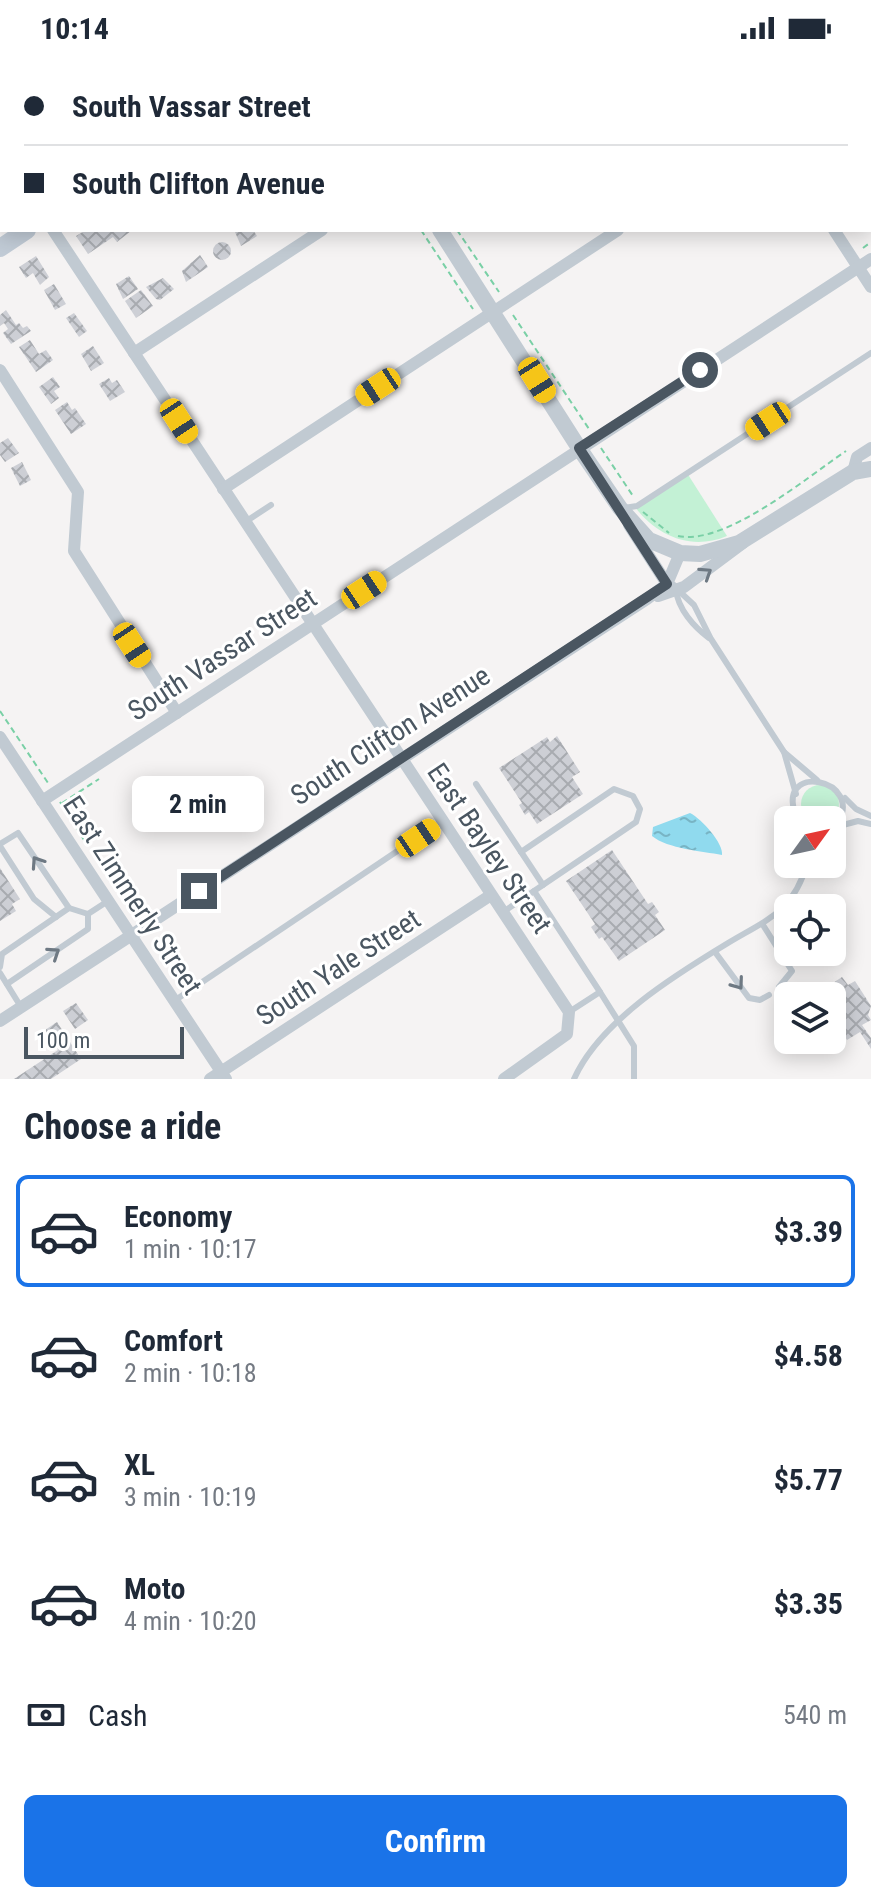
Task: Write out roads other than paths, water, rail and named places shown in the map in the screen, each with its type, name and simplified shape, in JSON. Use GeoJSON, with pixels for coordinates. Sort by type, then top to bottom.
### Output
{"type":"FeatureCollection","features":[{"type":"Feature","properties":{"kind":"main road"},"geometry":{"type":"LineString","coordinates":[[0,248],[24,232]]}},
{"type":"Feature","properties":{"kind":"street","name":"East Bayley Street"},"geometry":{"type":"LineString","coordinates":[[54,232],[569,1012]]}},
{"type":"Feature","properties":{"kind":"street"},"geometry":{"type":"LineString","coordinates":[[134,353],[319,232]]}},
{"type":"Feature","properties":{"kind":"street"},"geometry":{"type":"LineString","coordinates":[[442,232],[500,308],[579,448],[671,587]]}},
{"type":"Feature","properties":{"kind":"street"},"geometry":{"type":"LineString","coordinates":[[223,489],[615,232]]}},
{"type":"Feature","properties":{"kind":"street"},"geometry":{"type":"LineString","coordinates":[[835,232],[871,287]]}},
{"type":"Feature","properties":{"kind":"street","name":"South Vassar Street"},"geometry":{"type":"LineString","coordinates":[[42,801],[58,799],[177,713],[871,259]]}},
{"type":"Feature","properties":{"kind":"street"},"geometry":{"type":"LineString","coordinates":[[0,370],[78,492],[74,551],[177,713]]}},
{"type":"Feature","properties":{"kind":"street","name":"South Clifton Avenue"},"geometry":{"type":"LineString","coordinates":[[853,472],[864,446]]}},
{"type":"Feature","properties":{"kind":"street","name":"South Clifton Avenue"},"geometry":{"type":"LineString","coordinates":[[680,553],[700,554],[739,543],[853,472],[871,469]]}},
{"type":"Feature","properties":{"kind":"street"},"geometry":{"type":"LineString","coordinates":[[620,508],[649,540],[680,553],[671,587]]}},
{"type":"Feature","properties":{"kind":"street","name":"South Clifton Avenue"},"geometry":{"type":"LineString","coordinates":[[0,1021],[647,599],[720,564],[756,532]]}},
{"type":"Feature","properties":{"kind":"street","name":"East Zimmerly Street"},"geometry":{"type":"LineString","coordinates":[[0,737],[174,1001],[219,1077]]}},
{"type":"Feature","properties":{"kind":"street","name":"South Yale Street"},"geometry":{"type":"LineString","coordinates":[[219,1077],[491,895]]}},
{"type":"Feature","properties":{"kind":"street"},"geometry":{"type":"LineString","coordinates":[[504,1079],[567,1034],[569,1012]]}},
{"type":"Feature","properties":{"kind":"lane"},"geometry":{"type":"LineString","coordinates":[[620,508],[639,505],[871,353]]}},
{"type":"Feature","properties":{"kind":"lane"},"geometry":{"type":"LineString","coordinates":[[245,522],[271,505]]}},
{"type":"Feature","properties":{"kind":"lane"},"geometry":{"type":"LineString","coordinates":[[671,587],[693,623],[711,639]]}},
{"type":"Feature","properties":{"kind":"lane"},"geometry":{"type":"LineString","coordinates":[[671,587],[685,593],[694,605],[711,639],[784,752],[817,780],[833,783],[856,809],[871,816]]}},
{"type":"Feature","properties":{"kind":"lane"},"geometry":{"type":"LineString","coordinates":[[784,752],[796,794],[795,806]]}},
{"type":"Feature","properties":{"kind":"lane"},"geometry":{"type":"LineString","coordinates":[[796,794],[801,787],[817,780]]}},
{"type":"Feature","properties":{"kind":"lane"},"geometry":{"type":"LineString","coordinates":[[476,784],[543,885]]}},
{"type":"Feature","properties":{"kind":"lane"},"geometry":{"type":"LineString","coordinates":[[503,912],[639,819],[640,809],[633,796],[614,789],[521,852]]}},
{"type":"Feature","properties":{"kind":"lane"},"geometry":{"type":"LineString","coordinates":[[844,796],[845,806]]}},
{"type":"Feature","properties":{"kind":"lane"},"geometry":{"type":"LineString","coordinates":[[174,1001],[442,821]]}},
{"type":"Feature","properties":{"kind":"lane"},"geometry":{"type":"LineString","coordinates":[[846,824],[871,824]]}},
{"type":"Feature","properties":{"kind":"lane"},"geometry":{"type":"LineString","coordinates":[[56,917],[34,899],[0,845],[18,833],[69,908],[88,914]]}},
{"type":"Feature","properties":{"kind":"lane"},"geometry":{"type":"LineString","coordinates":[[574,1079],[619,1018],[715,952],[763,925],[796,895],[802,878]]}},
{"type":"Feature","properties":{"kind":"lane"},"geometry":{"type":"LineString","coordinates":[[534,891],[619,1018],[634,1046],[634,1079]]}},
{"type":"Feature","properties":{"kind":"lane"},"geometry":{"type":"LineString","coordinates":[[88,914],[108,901]]}},
{"type":"Feature","properties":{"kind":"lane"},"geometry":{"type":"LineString","coordinates":[[0,967],[2,954],[69,908]]}},
{"type":"Feature","properties":{"kind":"lane"},"geometry":{"type":"LineString","coordinates":[[7,984],[88,929],[88,914]]}},
{"type":"Feature","properties":{"kind":"lane"},"geometry":{"type":"LineString","coordinates":[[763,925],[792,971],[783,982]]}},
{"type":"Feature","properties":{"kind":"lane"},"geometry":{"type":"LineString","coordinates":[[715,952],[749,998],[760,1000],[769,995]]}},
{"type":"Feature","properties":{"kind":"lane"},"geometry":{"type":"LineString","coordinates":[[0,973],[21,1007]]}},
{"type":"Feature","properties":{"kind":"lane"},"geometry":{"type":"LineString","coordinates":[[569,1012],[600,992]]}},
{"type":"Feature","properties":{"kind":"water"},"geometry":{"type":"Polygon","coordinates":[[[690,813],[711,832],[720,845],[722,855],[676,847],[652,836],[653,827],[690,813]]]}}]}
